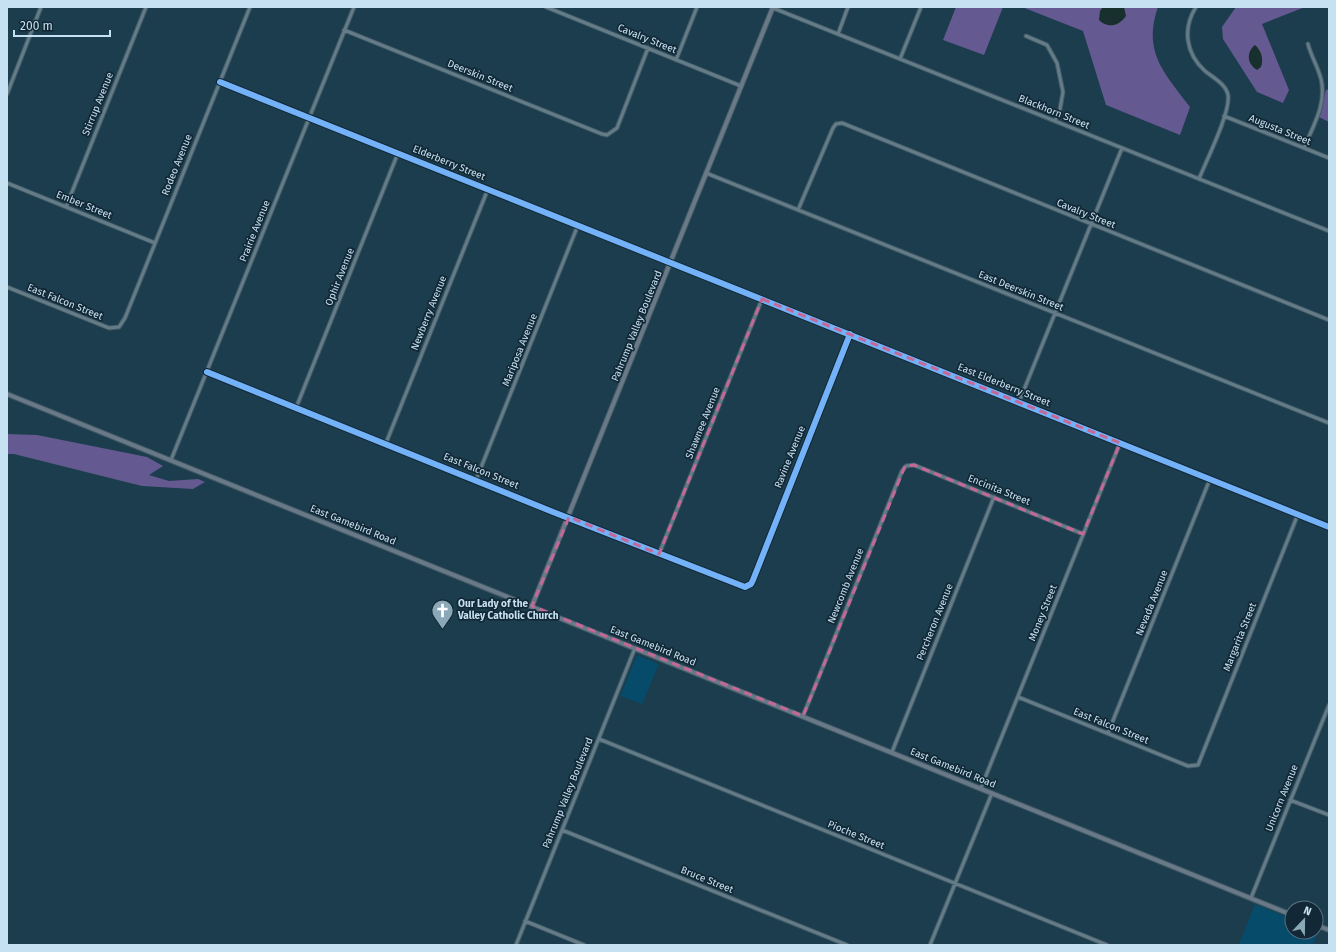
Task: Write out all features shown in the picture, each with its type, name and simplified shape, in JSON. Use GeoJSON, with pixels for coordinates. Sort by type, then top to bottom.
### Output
{"type":"FeatureCollection","features":[{"type":"Feature","properties":{"kind":"main road","name":"Pahrump Valley Boulevard"},"geometry":{"type":"LineString","coordinates":[[532,606],[773,7]]}},
{"type":"Feature","properties":{"kind":"main road","name":"East Gamebird Road"},"geometry":{"type":"LineString","coordinates":[[7,394],[1284,912]]}},
{"type":"Feature","properties":{"kind":"street"},"geometry":{"type":"LineString","coordinates":[[7,94],[41,7]]}},
{"type":"Feature","properties":{"kind":"street","name":"Stirrup Avenue"},"geometry":{"type":"LineString","coordinates":[[66,207],[146,7]]}},
{"type":"Feature","properties":{"kind":"street","name":"Rodeo Avenue"},"geometry":{"type":"LineString","coordinates":[[117,328],[125,318],[250,7]]}},
{"type":"Feature","properties":{"kind":"street","name":"Prairie Avenue"},"geometry":{"type":"LineString","coordinates":[[171,460],[354,7]]}},
{"type":"Feature","properties":{"kind":"street","name":"Cavalry Street"},"geometry":{"type":"LineString","coordinates":[[546,7],[741,86]]}},
{"type":"Feature","properties":{"kind":"street"},"geometry":{"type":"LineString","coordinates":[[676,60],[697,7]]}},
{"type":"Feature","properties":{"kind":"street","name":"Blackhorn Street"},"geometry":{"type":"LineString","coordinates":[[773,7],[1329,231]]}},
{"type":"Feature","properties":{"kind":"street"},"geometry":{"type":"LineString","coordinates":[[838,34],[848,7]]}},
{"type":"Feature","properties":{"kind":"street"},"geometry":{"type":"LineString","coordinates":[[900,59],[921,7]]}},
{"type":"Feature","properties":{"kind":"street"},"geometry":{"type":"LineString","coordinates":[[1196,7],[1188,27],[1188,43],[1190,52],[1198,64],[1227,92],[1228,102],[1199,179]]}},
{"type":"Feature","properties":{"kind":"street","name":"Deerskin Street"},"geometry":{"type":"LineString","coordinates":[[344,30],[602,134],[611,134],[620,123],[648,48]]}},
{"type":"Feature","properties":{"kind":"street"},"geometry":{"type":"LineString","coordinates":[[1026,36],[1047,45],[1057,63],[1063,92],[1060,109],[1055,121]]}},
{"type":"Feature","properties":{"kind":"street"},"geometry":{"type":"LineString","coordinates":[[1304,148],[1318,113],[1322,97],[1321,79],[1308,44]]}},
{"type":"Feature","properties":{"kind":"street","name":"Elderberry Street"},"geometry":{"type":"LineString","coordinates":[[220,82],[670,263]]}},
{"type":"Feature","properties":{"kind":"street","name":"Augusta Street"},"geometry":{"type":"LineString","coordinates":[[1224,116],[1329,158]]}},
{"type":"Feature","properties":{"kind":"street","name":"Cavalry Street"},"geometry":{"type":"LineString","coordinates":[[798,210],[827,138],[836,124],[842,124],[1329,320]]}},
{"type":"Feature","properties":{"kind":"street"},"geometry":{"type":"LineString","coordinates":[[1019,402],[1122,148]]}},
{"type":"Feature","properties":{"kind":"street","name":"Ophir Avenue"},"geometry":{"type":"LineString","coordinates":[[296,408],[398,153]]}},
{"type":"Feature","properties":{"kind":"street","name":"East Deerskin Street"},"geometry":{"type":"LineString","coordinates":[[706,173],[1329,423]]}},
{"type":"Feature","properties":{"kind":"street","name":"Ember Street"},"geometry":{"type":"LineString","coordinates":[[7,183],[155,243]]}},
{"type":"Feature","properties":{"kind":"street","name":"Newberry Avenue"},"geometry":{"type":"LineString","coordinates":[[386,443],[488,189]]}},
{"type":"Feature","properties":{"kind":"street","name":"Mariposa Avenue"},"geometry":{"type":"LineString","coordinates":[[476,480],[578,225]]}},
{"type":"Feature","properties":{"kind":"street","name":"East Elderberry Street"},"geometry":{"type":"LineString","coordinates":[[670,263],[1329,527]]}},
{"type":"Feature","properties":{"kind":"street","name":"East Falcon Street"},"geometry":{"type":"LineString","coordinates":[[7,287],[109,328],[117,328]]}},
{"type":"Feature","properties":{"kind":"street","name":"Shawnee Avenue"},"geometry":{"type":"LineString","coordinates":[[659,554],[762,299]]}},
{"type":"Feature","properties":{"kind":"street","name":"Ravine Avenue"},"geometry":{"type":"LineString","coordinates":[[748,586],[753,580],[850,334]]}},
{"type":"Feature","properties":{"kind":"street","name":"East Falcon Street"},"geometry":{"type":"LineString","coordinates":[[207,372],[659,554],[741,586],[748,586]]}},
{"type":"Feature","properties":{"kind":"street","name":"Money Street"},"geometry":{"type":"LineString","coordinates":[[981,788],[1120,443]]}},
{"type":"Feature","properties":{"kind":"street","name":"Encinita Street"},"geometry":{"type":"LineString","coordinates":[[908,465],[914,465],[1084,534]]}},
{"type":"Feature","properties":{"kind":"street","name":"Newcomb Avenue"},"geometry":{"type":"LineString","coordinates":[[803,716],[902,470],[908,465]]}},
{"type":"Feature","properties":{"kind":"street","name":"Nevada Avenue"},"geometry":{"type":"LineString","coordinates":[[1108,733],[1210,479]]}},
{"type":"Feature","properties":{"kind":"street","name":"Percheron Avenue"},"geometry":{"type":"LineString","coordinates":[[892,752],[994,497]]}},
{"type":"Feature","properties":{"kind":"street","name":"Margarita Street"},"geometry":{"type":"LineString","coordinates":[[1198,765],[1298,514]]}},
{"type":"Feature","properties":{"kind":"street","name":"Pahrump Valley Boulevard"},"geometry":{"type":"LineString","coordinates":[[516,945],[636,648]]}},
{"type":"Feature","properties":{"kind":"street","name":"East Falcon Street"},"geometry":{"type":"LineString","coordinates":[[1018,697],[1188,766],[1198,765]]}},
{"type":"Feature","properties":{"kind":"street","name":"Unicorn Avenue"},"geometry":{"type":"LineString","coordinates":[[1251,898],[1329,705]]}},
{"type":"Feature","properties":{"kind":"street","name":"Pioche Street"},"geometry":{"type":"LineString","coordinates":[[599,739],[1107,945]]}},
{"type":"Feature","properties":{"kind":"street"},"geometry":{"type":"LineString","coordinates":[[930,945],[992,793]]}},
{"type":"Feature","properties":{"kind":"street"},"geometry":{"type":"LineString","coordinates":[[1290,800],[1329,815]]}},
{"type":"Feature","properties":{"kind":"street","name":"Bruce Street"},"geometry":{"type":"LineString","coordinates":[[562,830],[847,945]]}},
{"type":"Feature","properties":{"kind":"street"},"geometry":{"type":"LineString","coordinates":[[525,921],[584,945]]}},
{"type":"Feature","properties":{"kind":"highlighted area"},"geometry":{"type":"Polygon","coordinates":[[[762,299],[1120,443],[1083,534],[914,465],[905,466],[803,716],[532,606],[569,517],[659,554],[762,299]]]}},
{"type":"Feature","properties":{"kind":"shaded area"},"geometry":{"type":"Polygon","coordinates":[[[956,7],[1003,7],[984,55],[943,40],[956,7]]]}},
{"type":"Feature","properties":{"kind":"shaded area"},"geometry":{"type":"Polygon","coordinates":[[[1022,7],[1158,7],[1154,23],[1153,37],[1155,50],[1165,73],[1190,107],[1180,135],[1106,105],[1083,31],[1022,7]]]}},
{"type":"Feature","properties":{"kind":"shaded area"},"geometry":{"type":"Polygon","coordinates":[[[1103,7],[1124,7],[1126,16],[1117,24],[1106,25],[1099,20],[1100,11],[1103,7]]]}},
{"type":"Feature","properties":{"kind":"shaded area"},"geometry":{"type":"Polygon","coordinates":[[[1236,7],[1305,7],[1262,24],[1289,90],[1283,103],[1257,92],[1223,39],[1222,27],[1236,7]]]}},
{"type":"Feature","properties":{"kind":"shaded area"},"geometry":{"type":"Polygon","coordinates":[[[1255,45],[1262,58],[1261,67],[1257,70],[1251,65],[1249,58],[1250,51],[1255,45]]]}},
{"type":"Feature","properties":{"kind":"shaded area"},"geometry":{"type":"Polygon","coordinates":[[[1329,89],[1329,122],[1319,117],[1326,90],[1329,89]]]}},
{"type":"Feature","properties":{"kind":"shaded area"},"geometry":{"type":"Polygon","coordinates":[[[7,434],[37,435],[147,457],[163,466],[149,475],[169,481],[198,479],[205,482],[193,489],[142,486],[14,454],[7,454],[7,434]]]}},
{"type":"Feature","properties":{"kind":"shaded area"},"geometry":{"type":"Polygon","coordinates":[[[637,655],[659,664],[642,704],[620,696],[637,655]]]}},
{"type":"Feature","properties":{"kind":"shaded area"},"geometry":{"type":"Polygon","coordinates":[[[1255,904],[1284,916],[1284,940],[1315,940],[1313,945],[1239,944],[1255,904]]]}},
{"type":"Feature","properties":{"kind":"cycle path"},"geometry":{"type":"LineString","coordinates":[[220,82],[1329,527]]}},
{"type":"Feature","properties":{"kind":"cycle path"},"geometry":{"type":"LineString","coordinates":[[207,372],[553,512],[745,587],[751,584],[753,580],[850,334]]}},
{"type":"Feature","properties":{"kind":"place","name":"Our Lady of the Valley Catholic Church"},"geometry":{"type":"Point","coordinates":[442,630]}}]}
